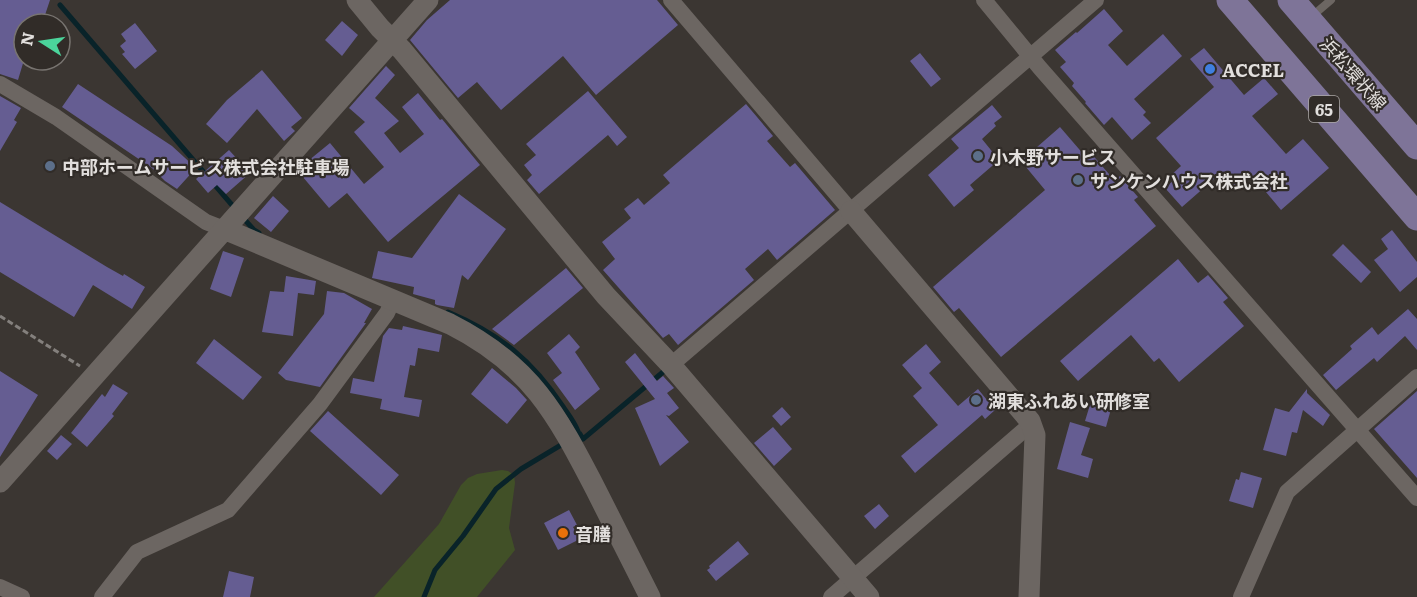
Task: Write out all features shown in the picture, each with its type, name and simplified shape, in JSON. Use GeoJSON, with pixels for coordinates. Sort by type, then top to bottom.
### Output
{"type":"FeatureCollection","features":[{"type":"Feature","properties":{"kind":"main road","name":"65"},"geometry":{"type":"LineString","coordinates":[[1230,0],[1417,217]]}},
{"type":"Feature","properties":{"kind":"main road","name":"浜松環状線"},"geometry":{"type":"LineString","coordinates":[[1300,10],[1417,146]]}},
{"type":"Feature","properties":{"kind":"street"},"geometry":{"type":"LineString","coordinates":[[357,0],[402,50],[606,296],[671,365],[869,597]]}},
{"type":"Feature","properties":{"kind":"street"},"geometry":{"type":"LineString","coordinates":[[0,482],[428,0]]}},
{"type":"Feature","properties":{"kind":"street"},"geometry":{"type":"LineString","coordinates":[[671,0],[1031,424],[1035,443],[1029,597]]}},
{"type":"Feature","properties":{"kind":"street"},"geometry":{"type":"LineString","coordinates":[[984,0],[1417,498]]}},
{"type":"Feature","properties":{"kind":"street"},"geometry":{"type":"LineString","coordinates":[[671,365],[1096,0]]}},
{"type":"Feature","properties":{"kind":"street"},"geometry":{"type":"LineString","coordinates":[[0,84],[56,117],[206,222],[450,324],[482,342],[511,364],[537,391],[568,436],[650,597]]}},
{"type":"Feature","properties":{"kind":"street"},"geometry":{"type":"LineString","coordinates":[[102,597],[137,552],[228,510],[320,404],[387,313],[393,300]]}},
{"type":"Feature","properties":{"kind":"street"},"geometry":{"type":"LineString","coordinates":[[1241,597],[1287,492],[1417,377]]}},
{"type":"Feature","properties":{"kind":"street"},"geometry":{"type":"LineString","coordinates":[[831,597],[1031,424]]}},
{"type":"Feature","properties":{"kind":"street"},"geometry":{"type":"LineString","coordinates":[[0,587],[22,597]]}},
{"type":"Feature","properties":{"kind":"lane"},"geometry":{"type":"LineString","coordinates":[[1300,10],[1331,0]]}},
{"type":"Feature","properties":{"kind":"path"},"geometry":{"type":"LineString","coordinates":[[0,316],[94,376]]}},
{"type":"Feature","properties":{"kind":"green space"},"geometry":{"type":"Polygon","coordinates":[[[502,470],[514,475],[509,528],[515,550],[477,597],[374,597],[439,524],[461,485],[468,478],[477,474],[502,470]]]}},
{"type":"Feature","properties":{"kind":"building"},"geometry":{"type":"Polygon","coordinates":[[[0,0],[50,0],[46,12],[12,12],[12,72],[20,72],[18,80],[0,74],[0,0]]]}},
{"type":"Feature","properties":{"kind":"building"},"geometry":{"type":"Polygon","coordinates":[[[450,0],[657,0],[678,25],[596,95],[563,56],[501,110],[477,82],[458,98],[410,40],[427,20],[450,0]]]}},
{"type":"Feature","properties":{"kind":"building"},"geometry":{"type":"Polygon","coordinates":[[[1104,9],[1123,31],[1108,45],[1127,66],[1163,34],[1182,56],[1134,99],[1146,112],[1143,115],[1151,123],[1132,140],[1112,117],[1104,125],[1085,103],[1072,86],[1074,83],[1060,67],[1066,62],[1055,50],[1104,9]]]}},
{"type":"Feature","properties":{"kind":"building"},"geometry":{"type":"Polygon","coordinates":[[[342,21],[358,35],[342,56],[325,40],[342,21]]]}},
{"type":"Feature","properties":{"kind":"building"},"geometry":{"type":"Polygon","coordinates":[[[135,23],[157,51],[135,69],[122,54],[125,52],[120,46],[126,41],[121,34],[135,23]]]}},
{"type":"Feature","properties":{"kind":"building"},"geometry":{"type":"Polygon","coordinates":[[[1204,48],[1244,95],[1264,78],[1278,94],[1252,116],[1286,154],[1303,139],[1329,168],[1281,210],[1250,173],[1235,186],[1222,172],[1182,207],[1165,188],[1174,180],[1170,176],[1181,166],[1156,138],[1214,87],[1190,59],[1204,48]]]}},
{"type":"Feature","properties":{"kind":"building"},"geometry":{"type":"Polygon","coordinates":[[[920,53],[941,79],[931,87],[910,61],[920,53]]]}},
{"type":"Feature","properties":{"kind":"building"},"geometry":{"type":"Polygon","coordinates":[[[386,66],[395,75],[375,98],[399,121],[384,133],[400,153],[424,134],[402,107],[418,93],[480,165],[388,242],[347,193],[329,208],[297,170],[330,143],[364,184],[384,167],[354,132],[365,122],[349,108],[386,66]]]}},
{"type":"Feature","properties":{"kind":"building"},"geometry":{"type":"Polygon","coordinates":[[[262,70],[302,118],[291,127],[295,131],[284,141],[257,109],[227,143],[206,124],[227,100],[262,70]]]}},
{"type":"Feature","properties":{"kind":"building"},"geometry":{"type":"Polygon","coordinates":[[[78,84],[172,146],[196,168],[177,189],[165,181],[152,168],[62,107],[78,84]]]}},
{"type":"Feature","properties":{"kind":"building"},"geometry":{"type":"Polygon","coordinates":[[[588,91],[627,137],[617,146],[608,135],[539,194],[527,180],[532,175],[524,165],[536,155],[526,144],[588,91]]]}},
{"type":"Feature","properties":{"kind":"building"},"geometry":{"type":"Polygon","coordinates":[[[0,96],[21,108],[14,120],[17,122],[0,151],[0,96]]]}},
{"type":"Feature","properties":{"kind":"building"},"geometry":{"type":"Polygon","coordinates":[[[746,104],[773,136],[767,141],[790,167],[795,163],[835,210],[777,260],[768,249],[745,269],[754,280],[678,345],[669,334],[663,338],[603,270],[615,259],[602,242],[631,218],[624,209],[638,198],[644,205],[670,183],[663,175],[746,104]]]}},
{"type":"Feature","properties":{"kind":"building"},"geometry":{"type":"Polygon","coordinates":[[[992,105],[1002,117],[994,123],[996,126],[982,139],[999,160],[970,185],[974,190],[954,207],[928,175],[959,148],[951,139],[992,105]]]}},
{"type":"Feature","properties":{"kind":"building"},"geometry":{"type":"Polygon","coordinates":[[[1060,127],[1085,156],[1090,152],[1115,181],[1120,176],[1138,197],[1134,200],[1156,226],[1001,357],[959,308],[954,312],[933,287],[1045,190],[1021,161],[1060,127]]]}},
{"type":"Feature","properties":{"kind":"building"},"geometry":{"type":"Polygon","coordinates":[[[229,150],[250,173],[226,194],[217,185],[208,193],[196,179],[229,150]]]}},
{"type":"Feature","properties":{"kind":"building"},"geometry":{"type":"Polygon","coordinates":[[[459,194],[506,229],[468,280],[462,275],[454,308],[437,305],[435,300],[413,294],[414,287],[372,278],[378,251],[412,258],[459,194]]]}},
{"type":"Feature","properties":{"kind":"building"},"geometry":{"type":"Polygon","coordinates":[[[273,196],[289,211],[271,232],[254,218],[273,196]]]}},
{"type":"Feature","properties":{"kind":"building"},"geometry":{"type":"Polygon","coordinates":[[[0,202],[107,267],[145,287],[132,309],[93,285],[74,317],[0,272],[0,202]]]}},
{"type":"Feature","properties":{"kind":"building"},"geometry":{"type":"Polygon","coordinates":[[[1392,230],[1417,262],[1417,277],[1400,292],[1374,260],[1388,249],[1381,239],[1392,230]]]}},
{"type":"Feature","properties":{"kind":"building"},"geometry":{"type":"Polygon","coordinates":[[[1343,244],[1371,272],[1361,283],[1332,255],[1343,244]]]}},
{"type":"Feature","properties":{"kind":"building"},"geometry":{"type":"Polygon","coordinates":[[[223,251],[244,258],[231,297],[210,289],[223,251]]]}},
{"type":"Feature","properties":{"kind":"building"},"geometry":{"type":"Polygon","coordinates":[[[1178,259],[1198,283],[1208,275],[1228,298],[1223,302],[1244,326],[1179,382],[1159,358],[1154,362],[1131,335],[1078,381],[1060,361],[1178,259]]]}},
{"type":"Feature","properties":{"kind":"building"},"geometry":{"type":"Polygon","coordinates":[[[566,268],[583,288],[514,345],[492,329],[566,268]]]}},
{"type":"Feature","properties":{"kind":"building"},"geometry":{"type":"Polygon","coordinates":[[[286,276],[316,281],[314,295],[298,293],[293,336],[262,332],[270,291],[284,292],[286,276]]]}},
{"type":"Feature","properties":{"kind":"building"},"geometry":{"type":"Polygon","coordinates":[[[327,291],[344,293],[372,309],[364,323],[366,323],[320,387],[286,380],[278,373],[324,314],[327,291]]]}},
{"type":"Feature","properties":{"kind":"building"},"geometry":{"type":"Polygon","coordinates":[[[1408,309],[1417,319],[1417,350],[1405,336],[1377,362],[1374,358],[1336,390],[1323,375],[1352,349],[1350,346],[1372,327],[1378,335],[1408,309]]]}},
{"type":"Feature","properties":{"kind":"building"},"geometry":{"type":"Polygon","coordinates":[[[403,326],[442,335],[439,352],[418,348],[415,366],[410,365],[404,397],[422,400],[419,417],[380,409],[382,399],[350,393],[353,378],[374,382],[383,336],[389,328],[402,330],[403,326]]]}},
{"type":"Feature","properties":{"kind":"building"},"geometry":{"type":"Polygon","coordinates":[[[569,334],[580,347],[575,352],[600,389],[575,410],[553,380],[562,373],[547,353],[569,334]]]}},
{"type":"Feature","properties":{"kind":"building"},"geometry":{"type":"Polygon","coordinates":[[[214,339],[262,377],[243,400],[196,363],[214,339]]]}},
{"type":"Feature","properties":{"kind":"building"},"geometry":{"type":"Polygon","coordinates":[[[926,344],[941,362],[929,373],[958,406],[978,389],[995,410],[985,419],[982,415],[915,473],[901,456],[938,425],[913,396],[922,388],[902,365],[926,344]]]}},
{"type":"Feature","properties":{"kind":"building"},"geometry":{"type":"Polygon","coordinates":[[[635,353],[657,381],[663,376],[674,388],[667,393],[679,408],[669,416],[666,415],[689,442],[660,466],[635,408],[655,399],[625,362],[635,353]]]}},
{"type":"Feature","properties":{"kind":"building"},"geometry":{"type":"Polygon","coordinates":[[[492,368],[527,400],[507,424],[471,394],[492,368]]]}},
{"type":"Feature","properties":{"kind":"building"},"geometry":{"type":"Polygon","coordinates":[[[0,371],[38,395],[0,457],[0,371]]]}},
{"type":"Feature","properties":{"kind":"building"},"geometry":{"type":"Polygon","coordinates":[[[113,384],[128,393],[112,414],[114,416],[87,447],[71,433],[102,394],[105,397],[113,384]]]}},
{"type":"Feature","properties":{"kind":"building"},"geometry":{"type":"Polygon","coordinates":[[[1307,389],[1307,393],[1330,415],[1323,426],[1303,410],[1297,433],[1292,432],[1286,456],[1263,450],[1275,408],[1289,412],[1307,389]]]}},
{"type":"Feature","properties":{"kind":"building"},"geometry":{"type":"Polygon","coordinates":[[[1417,391],[1417,478],[1374,429],[1417,391]]]}},
{"type":"Feature","properties":{"kind":"building"},"geometry":{"type":"Polygon","coordinates":[[[1093,395],[1113,402],[1106,427],[1085,421],[1093,395]]]}},
{"type":"Feature","properties":{"kind":"building"},"geometry":{"type":"Polygon","coordinates":[[[782,407],[791,417],[781,426],[772,416],[782,407]]]}},
{"type":"Feature","properties":{"kind":"building"},"geometry":{"type":"Polygon","coordinates":[[[328,411],[399,475],[381,495],[310,431],[328,411]]]}},
{"type":"Feature","properties":{"kind":"building"},"geometry":{"type":"Polygon","coordinates":[[[1070,422],[1090,428],[1081,455],[1093,459],[1088,478],[1057,469],[1070,422]]]}},
{"type":"Feature","properties":{"kind":"building"},"geometry":{"type":"Polygon","coordinates":[[[773,427],[792,449],[774,466],[754,443],[773,427]]]}},
{"type":"Feature","properties":{"kind":"building"},"geometry":{"type":"Polygon","coordinates":[[[61,435],[72,444],[57,460],[47,451],[61,435]]]}},
{"type":"Feature","properties":{"kind":"building"},"geometry":{"type":"Polygon","coordinates":[[[1241,472],[1262,478],[1253,508],[1229,501],[1236,479],[1239,480],[1241,472]]]}},
{"type":"Feature","properties":{"kind":"building"},"geometry":{"type":"Polygon","coordinates":[[[879,504],[889,516],[875,529],[864,516],[879,504]]]}},
{"type":"Feature","properties":{"kind":"building","name":"音膳"},"geometry":{"type":"Polygon","coordinates":[[[569,510],[577,525],[573,527],[580,539],[558,550],[544,523],[569,510]]]}},
{"type":"Feature","properties":{"kind":"building"},"geometry":{"type":"Polygon","coordinates":[[[738,541],[749,554],[716,581],[707,570],[709,566],[738,541]]]}},
{"type":"Feature","properties":{"kind":"building"},"geometry":{"type":"Polygon","coordinates":[[[229,571],[254,577],[250,597],[223,597],[229,571]]]}},
{"type":"Feature","properties":{"kind":"waterway"},"geometry":{"type":"LineString","coordinates":[[60,5],[232,205]]}},
{"type":"Feature","properties":{"kind":"waterway"},"geometry":{"type":"LineString","coordinates":[[245,220],[259,233]]}},
{"type":"Feature","properties":{"kind":"waterway"},"geometry":{"type":"LineString","coordinates":[[448,312],[467,320],[499,339],[527,362],[552,391],[573,421],[579,435]]}},
{"type":"Feature","properties":{"kind":"waterway"},"geometry":{"type":"LineString","coordinates":[[580,434],[583,439],[663,372]]}},
{"type":"Feature","properties":{"kind":"waterway"},"geometry":{"type":"LineString","coordinates":[[424,597],[435,570],[463,536],[496,489],[521,469],[561,445]]}},
{"type":"Feature","properties":{"kind":"place","name":"ACCEL"},"geometry":{"type":"Point","coordinates":[1210,69]}},
{"type":"Feature","properties":{"kind":"place","name":"小木野サービス"},"geometry":{"type":"Point","coordinates":[978,156]}},
{"type":"Feature","properties":{"kind":"place","name":"中部ホームサービス株式会社駐車場"},"geometry":{"type":"Point","coordinates":[50,166]}},
{"type":"Feature","properties":{"kind":"place","name":"サンケンハウス株式会社"},"geometry":{"type":"Point","coordinates":[1078,180]}},
{"type":"Feature","properties":{"kind":"place","name":"湖東ふれあい研修室"},"geometry":{"type":"Point","coordinates":[976,400]}},
{"type":"Feature","properties":{"kind":"place","name":"音膳"},"geometry":{"type":"Point","coordinates":[563,533]}}]}
